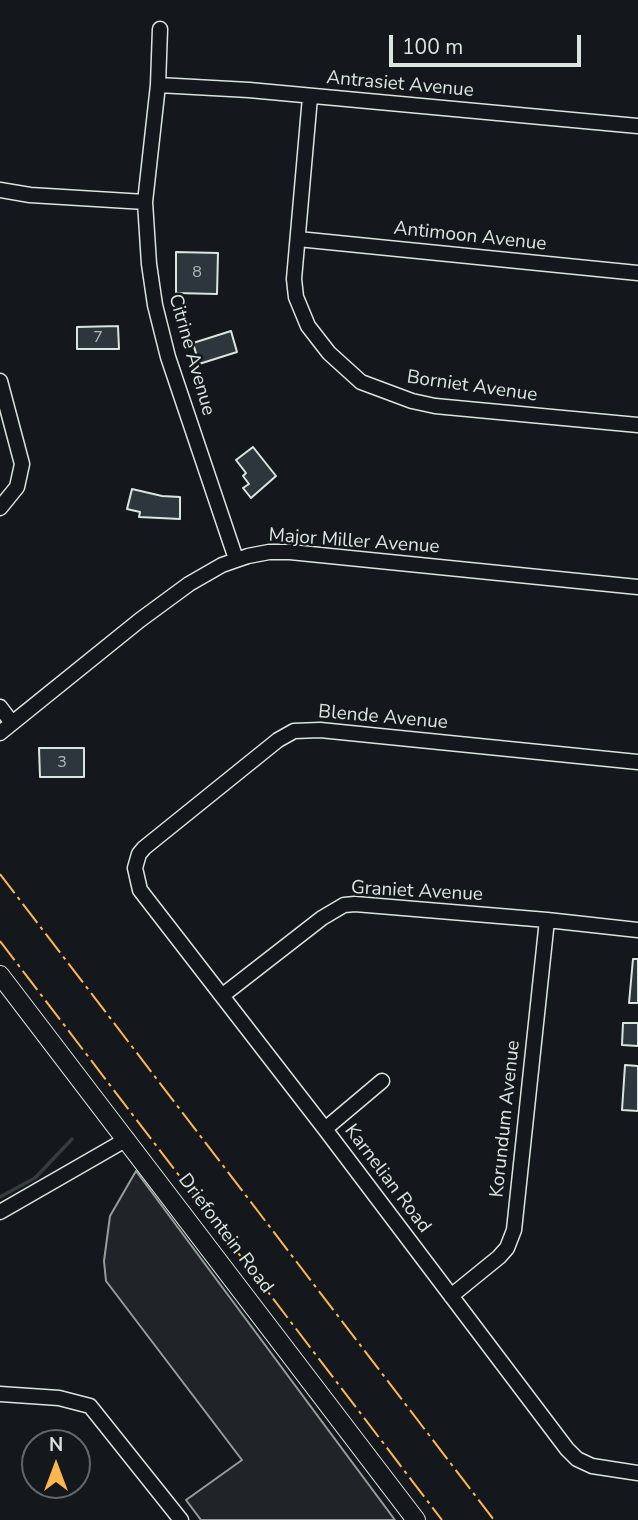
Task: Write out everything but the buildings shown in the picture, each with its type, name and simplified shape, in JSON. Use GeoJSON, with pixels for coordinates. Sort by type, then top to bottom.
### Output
{"type":"FeatureCollection","features":[{"type":"Feature","properties":{"kind":"main road","name":"Driefontein Road"},"geometry":{"type":"LineString","coordinates":[[0,975],[416,1520]]}},
{"type":"Feature","properties":{"kind":"street","name":"Citrine Avenue"},"geometry":{"type":"LineString","coordinates":[[160,29],[158,85],[145,202],[149,264],[157,315],[168,357],[236,559]]}},
{"type":"Feature","properties":{"kind":"street","name":"Antrasiet Avenue"},"geometry":{"type":"LineString","coordinates":[[158,85],[249,90],[638,126]]}},
{"type":"Feature","properties":{"kind":"street","name":"Borniet Avenue"},"geometry":{"type":"LineString","coordinates":[[310,97],[294,279],[300,309],[318,341],[342,367],[361,382],[393,396],[435,405],[638,425]]}},
{"type":"Feature","properties":{"kind":"street"},"geometry":{"type":"LineString","coordinates":[[0,190],[30,195],[145,202]]}},
{"type":"Feature","properties":{"kind":"street","name":"Antimoon Avenue"},"geometry":{"type":"LineString","coordinates":[[298,239],[638,273]]}},
{"type":"Feature","properties":{"kind":"street"},"geometry":{"type":"LineString","coordinates":[[0,380],[22,464],[17,487],[0,508]]}},
{"type":"Feature","properties":{"kind":"street","name":"Major Miller Avenue"},"geometry":{"type":"LineString","coordinates":[[0,733],[189,584],[236,559],[269,552],[290,552],[638,587]]}},
{"type":"Feature","properties":{"kind":"street"},"geometry":{"type":"LineString","coordinates":[[0,707],[12,723]]}},
{"type":"Feature","properties":{"kind":"street","name":"Blende Avenue"},"geometry":{"type":"LineString","coordinates":[[135,868],[144,848],[278,740],[294,732],[320,730],[638,762]]}},
{"type":"Feature","properties":{"kind":"street","name":"Karnelian Road"},"geometry":{"type":"LineString","coordinates":[[135,868],[140,890],[326,1129],[567,1449],[577,1459],[602,1469],[638,1473]]}},
{"type":"Feature","properties":{"kind":"street","name":"Graniet Avenue"},"geometry":{"type":"LineString","coordinates":[[223,995],[322,918],[344,905],[547,920],[638,930]]}},
{"type":"Feature","properties":{"kind":"street","name":"Korundum Avenue"},"geometry":{"type":"LineString","coordinates":[[451,1296],[499,1257],[507,1248],[514,1230],[547,920]]}},
{"type":"Feature","properties":{"kind":"street"},"geometry":{"type":"LineString","coordinates":[[326,1129],[382,1081]]}},
{"type":"Feature","properties":{"kind":"street"},"geometry":{"type":"LineString","coordinates":[[0,1212],[127,1139]]}},
{"type":"Feature","properties":{"kind":"street"},"geometry":{"type":"LineString","coordinates":[[0,1394],[59,1398],[90,1406],[181,1520]]}},
{"type":"Feature","properties":{"kind":"shaded area"},"geometry":{"type":"Polygon","coordinates":[[[136,1171],[395,1520],[201,1520],[186,1500],[242,1460],[106,1281],[104,1261],[110,1216],[136,1171]]]}},
{"type":"Feature","properties":{"kind":"waterway"},"geometry":{"type":"LineString","coordinates":[[0,1197],[35,1178],[72,1139]]}},
{"type":"Feature","properties":{"kind":"power"},"geometry":{"type":"LineString","coordinates":[[0,874],[494,1520]]}},
{"type":"Feature","properties":{"kind":"power"},"geometry":{"type":"LineString","coordinates":[[0,941],[442,1520]]}}]}
